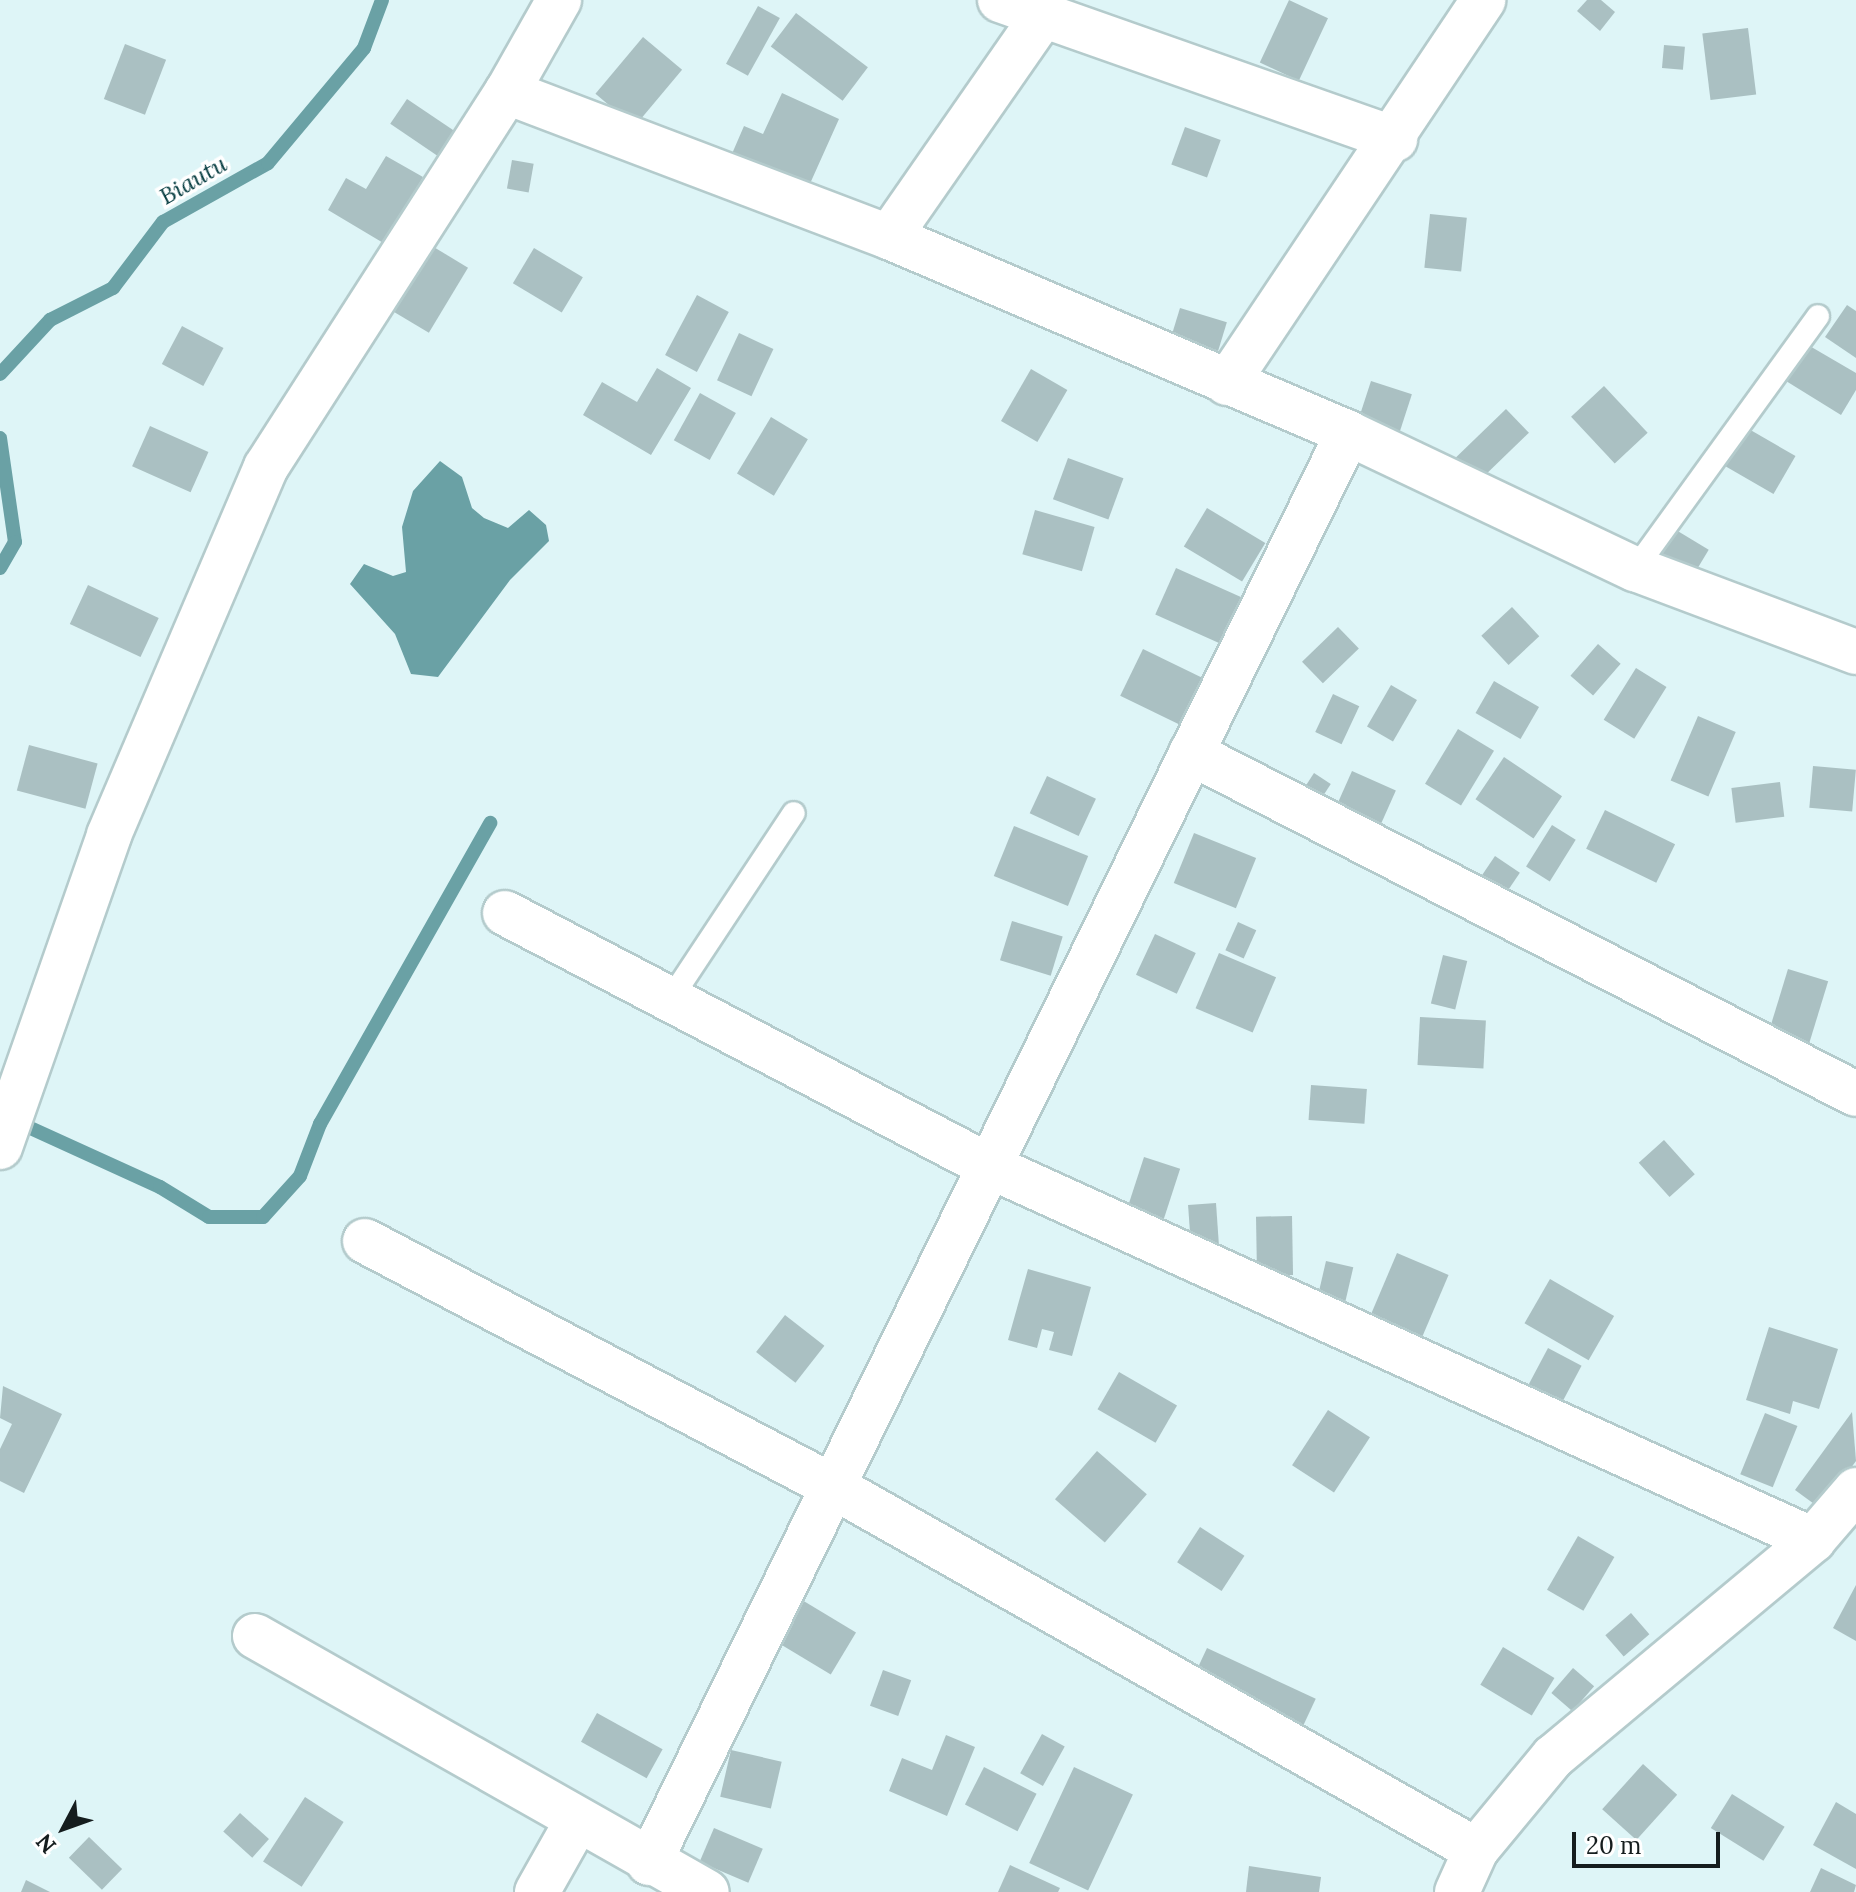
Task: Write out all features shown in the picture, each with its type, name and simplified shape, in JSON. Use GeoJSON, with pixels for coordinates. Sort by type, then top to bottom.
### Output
{"type":"FeatureCollection","features":[{"type":"Feature","properties":{"kind":"street"},"geometry":{"type":"LineString","coordinates":[[0,1146],[109,835],[266,467],[507,92],[559,0]]}},
{"type":"Feature","properties":{"kind":"street"},"geometry":{"type":"LineString","coordinates":[[1000,0],[1395,139]]}},
{"type":"Feature","properties":{"kind":"street"},"geometry":{"type":"LineString","coordinates":[[1227,383],[1395,139],[1483,0]]}},
{"type":"Feature","properties":{"kind":"street"},"geometry":{"type":"LineString","coordinates":[[889,237],[1042,17]]}},
{"type":"Feature","properties":{"kind":"street"},"geometry":{"type":"LineString","coordinates":[[507,92],[889,237],[1348,433],[1635,569],[1856,652]]}},
{"type":"Feature","properties":{"kind":"street"},"geometry":{"type":"LineString","coordinates":[[649,1863],[1348,433]]}},
{"type":"Feature","properties":{"kind":"street"},"geometry":{"type":"LineString","coordinates":[[1191,753],[1856,1094]]}},
{"type":"Feature","properties":{"kind":"street"},"geometry":{"type":"LineString","coordinates":[[505,913],[989,1166],[1813,1540]]}},
{"type":"Feature","properties":{"kind":"street"},"geometry":{"type":"LineString","coordinates":[[365,1241],[832,1486],[1476,1850]]}},
{"type":"Feature","properties":{"kind":"street"},"geometry":{"type":"LineString","coordinates":[[1457,1892],[1476,1850],[1553,1757],[1813,1540],[1856,1490]]}},
{"type":"Feature","properties":{"kind":"street"},"geometry":{"type":"LineString","coordinates":[[255,1636],[649,1863],[707,1892]]}},
{"type":"Feature","properties":{"kind":"street"},"geometry":{"type":"LineString","coordinates":[[537,1892],[577,1821]]}},
{"type":"Feature","properties":{"kind":"lane"},"geometry":{"type":"LineString","coordinates":[[1635,569],[1818,316]]}},
{"type":"Feature","properties":{"kind":"lane"},"geometry":{"type":"LineString","coordinates":[[670,1000],[794,813]]}},
{"type":"Feature","properties":{"kind":"water"},"geometry":{"type":"Polygon","coordinates":[[[440,461],[462,477],[472,508],[484,518],[508,528],[529,510],[546,525],[549,541],[510,580],[438,677],[411,674],[395,634],[350,584],[364,564],[393,576],[406,572],[402,527],[413,491],[440,461]]]}},
{"type":"Feature","properties":{"kind":"building"},"geometry":{"type":"Polygon","coordinates":[[[1289,0],[1328,18],[1299,81],[1260,63],[1289,0]]]}},
{"type":"Feature","properties":{"kind":"building"},"geometry":{"type":"Polygon","coordinates":[[[1587,0],[1601,0],[1615,12],[1600,31],[1577,11],[1587,0]]]}},
{"type":"Feature","properties":{"kind":"building"},"geometry":{"type":"Polygon","coordinates":[[[758,6],[780,18],[748,76],[726,64],[758,6]]]}},
{"type":"Feature","properties":{"kind":"building"},"geometry":{"type":"Polygon","coordinates":[[[796,13],[868,67],[843,101],[771,47],[796,13]]]}},
{"type":"Feature","properties":{"kind":"building"},"geometry":{"type":"Polygon","coordinates":[[[1748,28],[1756,95],[1711,100],[1702,34],[1748,28]]]}},
{"type":"Feature","properties":{"kind":"building"},"geometry":{"type":"Polygon","coordinates":[[[643,37],[682,70],[635,126],[595,94],[643,37]]]}},
{"type":"Feature","properties":{"kind":"building"},"geometry":{"type":"Polygon","coordinates":[[[125,44],[166,60],[145,115],[104,99],[125,44]]]}},
{"type":"Feature","properties":{"kind":"building"},"geometry":{"type":"Polygon","coordinates":[[[1664,45],[1685,47],[1683,70],[1662,68],[1664,45]]]}},
{"type":"Feature","properties":{"kind":"building"},"geometry":{"type":"Polygon","coordinates":[[[782,93],[839,119],[804,197],[728,163],[744,126],[763,134],[782,93]]]}},
{"type":"Feature","properties":{"kind":"building"},"geometry":{"type":"Polygon","coordinates":[[[407,99],[457,133],[440,157],[390,124],[407,99]]]}},
{"type":"Feature","properties":{"kind":"building"},"geometry":{"type":"Polygon","coordinates":[[[1185,127],[1221,140],[1207,178],[1171,165],[1185,127]]]}},
{"type":"Feature","properties":{"kind":"building"},"geometry":{"type":"Polygon","coordinates":[[[386,156],[423,177],[385,244],[328,210],[346,178],[366,189],[386,156]]]}},
{"type":"Feature","properties":{"kind":"building"},"geometry":{"type":"Polygon","coordinates":[[[512,160],[534,164],[529,192],[507,189],[512,160]]]}},
{"type":"Feature","properties":{"kind":"building"},"geometry":{"type":"Polygon","coordinates":[[[1430,214],[1467,218],[1461,272],[1424,268],[1430,214]]]}},
{"type":"Feature","properties":{"kind":"building"},"geometry":{"type":"Polygon","coordinates":[[[432,246],[468,268],[429,333],[393,311],[432,246]]]}},
{"type":"Feature","properties":{"kind":"building"},"geometry":{"type":"Polygon","coordinates":[[[534,248],[583,277],[562,313],[513,283],[534,248]]]}},
{"type":"Feature","properties":{"kind":"building"},"geometry":{"type":"Polygon","coordinates":[[[697,295],[729,312],[697,372],[665,355],[697,295]]]}},
{"type":"Feature","properties":{"kind":"building"},"geometry":{"type":"Polygon","coordinates":[[[1847,305],[1856,311],[1856,358],[1825,337],[1847,305]]]}},
{"type":"Feature","properties":{"kind":"building"},"geometry":{"type":"Polygon","coordinates":[[[1180,308],[1227,322],[1213,368],[1166,354],[1180,308]]]}},
{"type":"Feature","properties":{"kind":"building"},"geometry":{"type":"Polygon","coordinates":[[[182,326],[223,348],[203,386],[162,364],[182,326]]]}},
{"type":"Feature","properties":{"kind":"building"},"geometry":{"type":"Polygon","coordinates":[[[739,333],[773,349],[751,396],[717,380],[739,333]]]}},
{"type":"Feature","properties":{"kind":"building"},"geometry":{"type":"Polygon","coordinates":[[[1808,345],[1856,373],[1856,390],[1841,415],[1786,381],[1808,345]]]}},
{"type":"Feature","properties":{"kind":"building"},"geometry":{"type":"Polygon","coordinates":[[[657,368],[691,388],[651,455],[583,415],[602,382],[637,402],[657,368]]]}},
{"type":"Feature","properties":{"kind":"building"},"geometry":{"type":"Polygon","coordinates":[[[1031,369],[1067,390],[1037,442],[1001,421],[1031,369]]]}},
{"type":"Feature","properties":{"kind":"building"},"geometry":{"type":"Polygon","coordinates":[[[1371,381],[1412,394],[1395,446],[1354,432],[1371,381]]]}},
{"type":"Feature","properties":{"kind":"building"},"geometry":{"type":"Polygon","coordinates":[[[1604,386],[1648,433],[1615,463],[1571,417],[1604,386]]]}},
{"type":"Feature","properties":{"kind":"building"},"geometry":{"type":"Polygon","coordinates":[[[700,393],[736,413],[710,460],[674,440],[700,393]]]}},
{"type":"Feature","properties":{"kind":"building"},"geometry":{"type":"Polygon","coordinates":[[[1506,409],[1529,433],[1473,487],[1450,463],[1506,409]]]}},
{"type":"Feature","properties":{"kind":"building"},"geometry":{"type":"Polygon","coordinates":[[[771,417],[808,439],[774,496],[737,474],[771,417]]]}},
{"type":"Feature","properties":{"kind":"building"},"geometry":{"type":"Polygon","coordinates":[[[150,426],[208,452],[191,492],[132,466],[150,426]]]}},
{"type":"Feature","properties":{"kind":"building"},"geometry":{"type":"Polygon","coordinates":[[[1747,428],[1795,456],[1773,494],[1725,466],[1747,428]]]}},
{"type":"Feature","properties":{"kind":"building"},"geometry":{"type":"Polygon","coordinates":[[[1068,458],[1123,478],[1108,520],[1053,499],[1068,458]]]}},
{"type":"Feature","properties":{"kind":"building"},"geometry":{"type":"Polygon","coordinates":[[[1207,508],[1265,543],[1242,582],[1184,547],[1207,508]]]}},
{"type":"Feature","properties":{"kind":"building"},"geometry":{"type":"Polygon","coordinates":[[[1035,510],[1095,527],[1082,571],[1022,554],[1035,510]]]}},
{"type":"Feature","properties":{"kind":"building"},"geometry":{"type":"Polygon","coordinates":[[[1671,527],[1709,550],[1688,584],[1650,561],[1671,527]]]}},
{"type":"Feature","properties":{"kind":"building"},"geometry":{"type":"Polygon","coordinates":[[[1176,568],[1241,597],[1220,643],[1155,615],[1176,568]]]}},
{"type":"Feature","properties":{"kind":"building"},"geometry":{"type":"Polygon","coordinates":[[[88,585],[159,618],[141,657],[70,624],[88,585]]]}},
{"type":"Feature","properties":{"kind":"building"},"geometry":{"type":"Polygon","coordinates":[[[1512,607],[1539,636],[1509,665],[1481,636],[1512,607]]]}},
{"type":"Feature","properties":{"kind":"building"},"geometry":{"type":"Polygon","coordinates":[[[1338,627],[1359,649],[1323,683],[1302,662],[1338,627]]]}},
{"type":"Feature","properties":{"kind":"building"},"geometry":{"type":"Polygon","coordinates":[[[1598,644],[1621,664],[1593,695],[1570,676],[1598,644]]]}},
{"type":"Feature","properties":{"kind":"building"},"geometry":{"type":"Polygon","coordinates":[[[1143,649],[1203,678],[1180,725],[1120,696],[1143,649]]]}},
{"type":"Feature","properties":{"kind":"building"},"geometry":{"type":"Polygon","coordinates":[[[1636,668],[1667,687],[1634,739],[1604,720],[1636,668]]]}},
{"type":"Feature","properties":{"kind":"building"},"geometry":{"type":"Polygon","coordinates":[[[1494,681],[1539,707],[1521,739],[1476,713],[1494,681]]]}},
{"type":"Feature","properties":{"kind":"building"},"geometry":{"type":"Polygon","coordinates":[[[1391,685],[1417,700],[1393,742],[1367,727],[1391,685]]]}},
{"type":"Feature","properties":{"kind":"building"},"geometry":{"type":"Polygon","coordinates":[[[1333,694],[1359,706],[1342,744],[1315,732],[1333,694]]]}},
{"type":"Feature","properties":{"kind":"building"},"geometry":{"type":"Polygon","coordinates":[[[1698,716],[1736,732],[1708,796],[1671,780],[1698,716]]]}},
{"type":"Feature","properties":{"kind":"building"},"geometry":{"type":"Polygon","coordinates":[[[1458,729],[1494,751],[1461,805],[1425,784],[1458,729]]]}},
{"type":"Feature","properties":{"kind":"building"},"geometry":{"type":"Polygon","coordinates":[[[29,745],[98,763],[85,809],[17,790],[29,745]]]}},
{"type":"Feature","properties":{"kind":"building"},"geometry":{"type":"Polygon","coordinates":[[[1504,757],[1562,796],[1534,838],[1475,799],[1504,757]]]}},
{"type":"Feature","properties":{"kind":"building"},"geometry":{"type":"Polygon","coordinates":[[[1813,766],[1856,770],[1852,812],[1809,808],[1813,766]]]}},
{"type":"Feature","properties":{"kind":"building"},"geometry":{"type":"Polygon","coordinates":[[[1352,771],[1396,791],[1380,825],[1337,806],[1352,771]]]}},
{"type":"Feature","properties":{"kind":"building"},"geometry":{"type":"Polygon","coordinates":[[[1314,773],[1331,784],[1316,807],[1299,796],[1314,773]]]}},
{"type":"Feature","properties":{"kind":"building"},"geometry":{"type":"Polygon","coordinates":[[[1047,776],[1096,799],[1079,836],[1030,813],[1047,776]]]}},
{"type":"Feature","properties":{"kind":"building"},"geometry":{"type":"Polygon","coordinates":[[[1780,782],[1784,817],[1736,823],[1731,788],[1780,782]]]}},
{"type":"Feature","properties":{"kind":"building"},"geometry":{"type":"Polygon","coordinates":[[[1605,810],[1675,844],[1656,883],[1586,849],[1605,810]]]}},
{"type":"Feature","properties":{"kind":"building"},"geometry":{"type":"Polygon","coordinates":[[[1552,825],[1576,840],[1550,881],[1526,867],[1552,825]]]}},
{"type":"Feature","properties":{"kind":"building"},"geometry":{"type":"Polygon","coordinates":[[[1014,826],[1088,856],[1068,906],[994,876],[1014,826]]]}},
{"type":"Feature","properties":{"kind":"building"},"geometry":{"type":"Polygon","coordinates":[[[1194,833],[1256,858],[1236,908],[1174,883],[1194,833]]]}},
{"type":"Feature","properties":{"kind":"building"},"geometry":{"type":"Polygon","coordinates":[[[1495,856],[1520,873],[1498,905],[1473,888],[1495,856]]]}},
{"type":"Feature","properties":{"kind":"building"},"geometry":{"type":"Polygon","coordinates":[[[1012,921],[1063,936],[1051,976],[1000,960],[1012,921]]]}},
{"type":"Feature","properties":{"kind":"building"},"geometry":{"type":"Polygon","coordinates":[[[1238,922],[1256,930],[1244,958],[1225,950],[1238,922]]]}},
{"type":"Feature","properties":{"kind":"building"},"geometry":{"type":"Polygon","coordinates":[[[1155,934],[1196,953],[1177,994],[1136,975],[1155,934]]]}},
{"type":"Feature","properties":{"kind":"building"},"geometry":{"type":"Polygon","coordinates":[[[1219,953],[1276,977],[1253,1032],[1196,1008],[1219,953]]]}},
{"type":"Feature","properties":{"kind":"building"},"geometry":{"type":"Polygon","coordinates":[[[1443,955],[1467,961],[1455,1010],[1431,1004],[1443,955]]]}},
{"type":"Feature","properties":{"kind":"building"},"geometry":{"type":"Polygon","coordinates":[[[1788,969],[1828,981],[1807,1052],[1766,1040],[1788,969]]]}},
{"type":"Feature","properties":{"kind":"building"},"geometry":{"type":"Polygon","coordinates":[[[1420,1017],[1486,1020],[1483,1068],[1417,1065],[1420,1017]]]}},
{"type":"Feature","properties":{"kind":"building"},"geometry":{"type":"Polygon","coordinates":[[[1311,1085],[1367,1089],[1364,1124],[1309,1120],[1311,1085]]]}},
{"type":"Feature","properties":{"kind":"building"},"geometry":{"type":"Polygon","coordinates":[[[1664,1140],[1695,1174],[1670,1197],[1639,1163],[1664,1140]]]}},
{"type":"Feature","properties":{"kind":"building"},"geometry":{"type":"Polygon","coordinates":[[[1144,1157],[1180,1169],[1163,1222],[1127,1210],[1144,1157]]]}},
{"type":"Feature","properties":{"kind":"building"},"geometry":{"type":"Polygon","coordinates":[[[1216,1203],[1219,1246],[1191,1248],[1188,1205],[1216,1203]]]}},
{"type":"Feature","properties":{"kind":"building"},"geometry":{"type":"Polygon","coordinates":[[[1292,1216],[1293,1275],[1257,1276],[1256,1217],[1292,1216]]]}},
{"type":"Feature","properties":{"kind":"building"},"geometry":{"type":"Polygon","coordinates":[[[1397,1253],[1449,1275],[1417,1350],[1365,1328],[1397,1253]]]}},
{"type":"Feature","properties":{"kind":"building"},"geometry":{"type":"Polygon","coordinates":[[[1326,1261],[1353,1267],[1345,1304],[1317,1298],[1326,1261]]]}},
{"type":"Feature","properties":{"kind":"building"},"geometry":{"type":"Polygon","coordinates":[[[1028,1269],[1091,1287],[1072,1356],[1049,1350],[1054,1332],[1042,1329],[1037,1348],[1008,1340],[1028,1269]]]}},
{"type":"Feature","properties":{"kind":"building"},"geometry":{"type":"Polygon","coordinates":[[[1550,1279],[1614,1316],[1589,1360],[1524,1323],[1550,1279]]]}},
{"type":"Feature","properties":{"kind":"building"},"geometry":{"type":"Polygon","coordinates":[[[785,1315],[824,1346],[795,1383],[756,1352],[785,1315]]]}},
{"type":"Feature","properties":{"kind":"building"},"geometry":{"type":"Polygon","coordinates":[[[1769,1327],[1838,1349],[1819,1409],[1793,1401],[1790,1414],[1746,1400],[1769,1327]]]}},
{"type":"Feature","properties":{"kind":"building"},"geometry":{"type":"Polygon","coordinates":[[[1548,1348],[1582,1366],[1555,1415],[1522,1397],[1548,1348]]]}},
{"type":"Feature","properties":{"kind":"building"},"geometry":{"type":"Polygon","coordinates":[[[1119,1372],[1177,1406],[1156,1443],[1098,1409],[1119,1372]]]}},
{"type":"Feature","properties":{"kind":"building"},"geometry":{"type":"Polygon","coordinates":[[[3,1386],[62,1414],[24,1493],[0,1481],[0,1449],[12,1424],[0,1418],[3,1386]]]}},
{"type":"Feature","properties":{"kind":"building"},"geometry":{"type":"Polygon","coordinates":[[[1328,1410],[1370,1437],[1334,1493],[1292,1465],[1328,1410]]]}},
{"type":"Feature","properties":{"kind":"building"},"geometry":{"type":"Polygon","coordinates":[[[1852,1412],[1856,1461],[1821,1509],[1795,1490],[1852,1412]]]}},
{"type":"Feature","properties":{"kind":"building"},"geometry":{"type":"Polygon","coordinates":[[[1765,1413],[1797,1426],[1773,1487],[1740,1474],[1765,1413]]]}},
{"type":"Feature","properties":{"kind":"building"},"geometry":{"type":"Polygon","coordinates":[[[1097,1451],[1147,1494],[1105,1543],[1055,1499],[1097,1451]]]}},
{"type":"Feature","properties":{"kind":"building"},"geometry":{"type":"Polygon","coordinates":[[[1200,1527],[1244,1556],[1222,1591],[1177,1562],[1200,1527]]]}},
{"type":"Feature","properties":{"kind":"building"},"geometry":{"type":"Polygon","coordinates":[[[1578,1536],[1614,1557],[1583,1611],[1547,1590],[1578,1536]]]}},
{"type":"Feature","properties":{"kind":"building"},"geometry":{"type":"Polygon","coordinates":[[[1856,1585],[1856,1641],[1833,1628],[1856,1585]]]}},
{"type":"Feature","properties":{"kind":"building"},"geometry":{"type":"Polygon","coordinates":[[[802,1600],[856,1632],[831,1674],[777,1642],[802,1600]]]}},
{"type":"Feature","properties":{"kind":"building"},"geometry":{"type":"Polygon","coordinates":[[[1631,1613],[1649,1634],[1624,1656],[1605,1635],[1631,1613]]]}},
{"type":"Feature","properties":{"kind":"building"},"geometry":{"type":"Polygon","coordinates":[[[1503,1647],[1554,1678],[1532,1716],[1480,1685],[1503,1647]]]}},
{"type":"Feature","properties":{"kind":"building"},"geometry":{"type":"Polygon","coordinates":[[[1207,1648],[1316,1699],[1299,1735],[1190,1684],[1207,1648]]]}},
{"type":"Feature","properties":{"kind":"building"},"geometry":{"type":"Polygon","coordinates":[[[1573,1668],[1594,1686],[1572,1711],[1551,1693],[1573,1668]]]}},
{"type":"Feature","properties":{"kind":"building"},"geometry":{"type":"Polygon","coordinates":[[[883,1670],[911,1680],[898,1716],[870,1706],[883,1670]]]}},
{"type":"Feature","properties":{"kind":"building"},"geometry":{"type":"Polygon","coordinates":[[[597,1713],[663,1749],[647,1778],[581,1742],[597,1713]]]}},
{"type":"Feature","properties":{"kind":"building"},"geometry":{"type":"Polygon","coordinates":[[[1042,1734],[1065,1747],[1043,1786],[1020,1773],[1042,1734]]]}},
{"type":"Feature","properties":{"kind":"building"},"geometry":{"type":"Polygon","coordinates":[[[946,1735],[975,1747],[947,1816],[889,1791],[902,1758],[932,1770],[946,1735]]]}},
{"type":"Feature","properties":{"kind":"building"},"geometry":{"type":"Polygon","coordinates":[[[731,1750],[782,1762],[771,1808],[720,1797],[731,1750]]]}},
{"type":"Feature","properties":{"kind":"building"},"geometry":{"type":"Polygon","coordinates":[[[1643,1764],[1677,1795],[1636,1840],[1602,1809],[1643,1764]]]}},
{"type":"Feature","properties":{"kind":"building"},"geometry":{"type":"Polygon","coordinates":[[[984,1767],[1037,1794],[1018,1831],[965,1804],[984,1767]]]}},
{"type":"Feature","properties":{"kind":"building"},"geometry":{"type":"Polygon","coordinates":[[[1074,1767],[1133,1794],[1088,1891],[1029,1863],[1074,1767]]]}},
{"type":"Feature","properties":{"kind":"building"},"geometry":{"type":"Polygon","coordinates":[[[1732,1794],[1785,1827],[1763,1861],[1711,1828],[1732,1794]]]}},
{"type":"Feature","properties":{"kind":"building"},"geometry":{"type":"Polygon","coordinates":[[[305,1797],[344,1822],[302,1887],[263,1862],[305,1797]]]}},
{"type":"Feature","properties":{"kind":"building"},"geometry":{"type":"Polygon","coordinates":[[[1836,1802],[1856,1814],[1856,1869],[1813,1845],[1836,1802]]]}},
{"type":"Feature","properties":{"kind":"building"},"geometry":{"type":"Polygon","coordinates":[[[240,1813],[269,1839],[252,1858],[223,1832],[240,1813]]]}},
{"type":"Feature","properties":{"kind":"building"},"geometry":{"type":"Polygon","coordinates":[[[714,1828],[763,1849],[748,1883],[700,1862],[714,1828]]]}},
{"type":"Feature","properties":{"kind":"building"},"geometry":{"type":"Polygon","coordinates":[[[89,1837],[122,1869],[102,1890],[69,1858],[89,1837]]]}},
{"type":"Feature","properties":{"kind":"building"},"geometry":{"type":"Polygon","coordinates":[[[1010,1865],[1060,1888],[1058,1892],[998,1892],[1010,1865]]]}},
{"type":"Feature","properties":{"kind":"building"},"geometry":{"type":"Polygon","coordinates":[[[1249,1866],[1321,1877],[1319,1892],[1246,1892],[1249,1866]]]}},
{"type":"Feature","properties":{"kind":"building"},"geometry":{"type":"Polygon","coordinates":[[[1821,1868],[1856,1885],[1854,1892],[1810,1892],[1821,1868]]]}},
{"type":"Feature","properties":{"kind":"building"},"geometry":{"type":"Polygon","coordinates":[[[26,1880],[50,1892],[21,1892],[26,1880]]]}},
{"type":"Feature","properties":{"kind":"waterway","name":"Biautu"},"geometry":{"type":"LineString","coordinates":[[0,374],[50,320],[113,288],[163,222],[268,163],[364,48],[382,0]]}},
{"type":"Feature","properties":{"kind":"waterway","name":"Biautu"},"geometry":{"type":"LineString","coordinates":[[0,438],[15,542],[0,568]]}},
{"type":"Feature","properties":{"kind":"waterway"},"geometry":{"type":"LineString","coordinates":[[15,1121],[160,1187],[209,1217],[263,1217],[300,1176],[320,1124],[490,823]]}}]}
